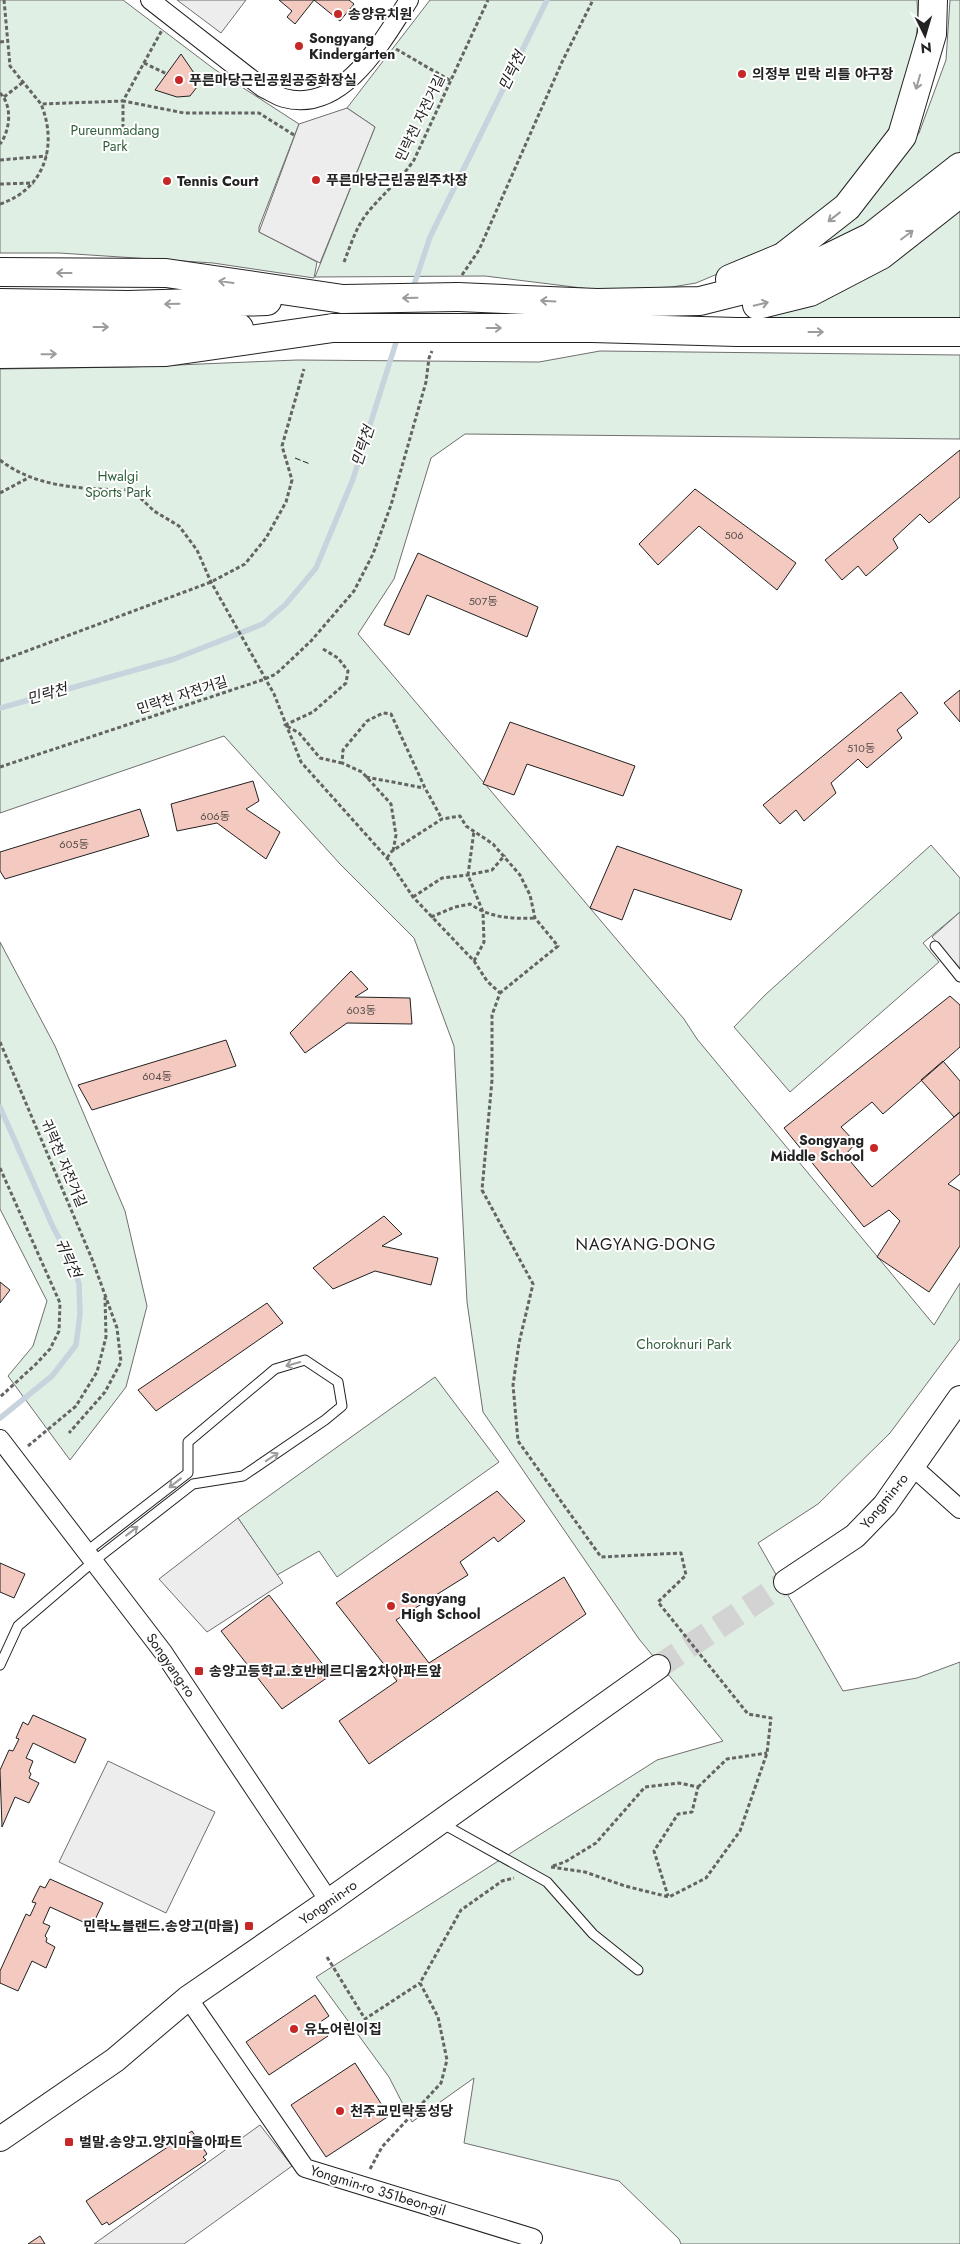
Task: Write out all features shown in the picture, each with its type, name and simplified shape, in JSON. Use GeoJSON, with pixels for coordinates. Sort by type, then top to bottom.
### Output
{"type":"FeatureCollection","features":[{"type":"Feature","properties":{"kind":"highway"},"geometry":{"type":"LineString","coordinates":[[594,315],[714,285],[783,257],[847,207],[902,136],[932,34],[934,0]]}},
{"type":"Feature","properties":{"kind":"highway"},"geometry":{"type":"LineString","coordinates":[[0,327],[446,328],[594,315],[700,301],[783,280],[871,237],[960,167]]}},
{"type":"Feature","properties":{"kind":"highway"},"geometry":{"type":"LineString","coordinates":[[594,315],[718,314],[810,292],[881,254],[960,193]]}},
{"type":"Feature","properties":{"kind":"highway"},"geometry":{"type":"LineString","coordinates":[[0,272],[166,273],[343,299]]}},
{"type":"Feature","properties":{"kind":"highway"},"geometry":{"type":"LineString","coordinates":[[0,303],[128,305],[458,297],[737,332],[960,332]]}},
{"type":"Feature","properties":{"kind":"highway"},"geometry":{"type":"LineString","coordinates":[[0,354],[166,352],[333,328]]}},
{"type":"Feature","properties":{"kind":"street"},"geometry":{"type":"LineString","coordinates":[[150,0],[263,88],[284,98],[304,100],[334,92],[355,74],[382,42],[409,0]]}},
{"type":"Feature","properties":{"kind":"street","name":"Yongmin-ro"},"geometry":{"type":"LineString","coordinates":[[786,1582],[855,1536],[884,1505],[960,1398]]}},
{"type":"Feature","properties":{"kind":"street","name":"Songyang-ro"},"geometry":{"type":"LineString","coordinates":[[9,1449],[163,1652],[329,1901]]}},
{"type":"Feature","properties":{"kind":"street"},"geometry":{"type":"LineString","coordinates":[[912,1466],[960,1509]]}},
{"type":"Feature","properties":{"kind":"street","name":"Yongmin-ro"},"geometry":{"type":"LineString","coordinates":[[0,2139],[116,2060],[188,1998],[329,1901],[658,1667]]}},
{"type":"Feature","properties":{"kind":"street","name":"Yongmin-ro 351beon-gil"},"geometry":{"type":"LineString","coordinates":[[188,1998],[305,2168],[533,2238]]}},
{"type":"Feature","properties":{"kind":"lane"},"geometry":{"type":"LineString","coordinates":[[935,946],[960,977]]}},
{"type":"Feature","properties":{"kind":"lane"},"geometry":{"type":"LineString","coordinates":[[0,1665],[18,1626],[90,1556],[188,1473],[188,1442],[275,1369],[306,1360],[338,1382],[342,1406],[325,1420],[243,1476],[193,1484],[90,1556]]}},
{"type":"Feature","properties":{"kind":"lane"},"geometry":{"type":"LineString","coordinates":[[440,1822],[547,1882],[593,1934],[638,1970]]}},
{"type":"Feature","properties":{"kind":"path"},"geometry":{"type":"LineString","coordinates":[[0,203],[17,198],[34,183],[47,156],[48,124],[41,104],[10,66],[4,0]]}},
{"type":"Feature","properties":{"kind":"path","name":"민락천 자전거길"},"geometry":{"type":"LineString","coordinates":[[344,262],[357,230],[366,216],[403,176],[414,160],[488,0]]}},
{"type":"Feature","properties":{"kind":"path"},"geometry":{"type":"LineString","coordinates":[[123,128],[123,101],[164,25]]}},
{"type":"Feature","properties":{"kind":"path"},"geometry":{"type":"LineString","coordinates":[[0,42],[8,41]]}},
{"type":"Feature","properties":{"kind":"path"},"geometry":{"type":"LineString","coordinates":[[382,42],[452,80]]}},
{"type":"Feature","properties":{"kind":"path"},"geometry":{"type":"LineString","coordinates":[[144,63],[166,74]]}},
{"type":"Feature","properties":{"kind":"path"},"geometry":{"type":"LineString","coordinates":[[4,97],[22,83]]}},
{"type":"Feature","properties":{"kind":"path"},"geometry":{"type":"LineString","coordinates":[[0,93],[4,97],[9,119],[7,133],[0,144]]}},
{"type":"Feature","properties":{"kind":"path"},"geometry":{"type":"LineString","coordinates":[[41,104],[123,101],[184,112],[258,113],[294,135]]}},
{"type":"Feature","properties":{"kind":"path"},"geometry":{"type":"LineString","coordinates":[[0,160],[47,156]]}},
{"type":"Feature","properties":{"kind":"path"},"geometry":{"type":"LineString","coordinates":[[0,184],[34,183]]}},
{"type":"Feature","properties":{"kind":"path"},"geometry":{"type":"LineString","coordinates":[[0,661],[212,582],[245,564],[266,538],[286,502],[292,480],[282,446],[304,369]]}},
{"type":"Feature","properties":{"kind":"path"},"geometry":{"type":"LineString","coordinates":[[0,460],[29,477],[79,488],[132,490],[154,511],[179,526],[197,550],[212,582],[274,694],[301,762],[387,858],[413,897],[474,961],[487,980],[500,993]]}},
{"type":"Feature","properties":{"kind":"path"},"geometry":{"type":"LineString","coordinates":[[0,493],[29,477]]}},
{"type":"Feature","properties":{"kind":"path"},"geometry":{"type":"LineString","coordinates":[[285,725],[313,712],[346,683],[348,671],[338,658],[323,649]]}},
{"type":"Feature","properties":{"kind":"path","name":"민락천 자전거길"},"geometry":{"type":"LineString","coordinates":[[0,767],[265,679]]}},
{"type":"Feature","properties":{"kind":"path"},"geometry":{"type":"LineString","coordinates":[[342,763],[343,750],[367,721],[383,713],[391,714],[425,788],[442,819]]}},
{"type":"Feature","properties":{"kind":"path"},"geometry":{"type":"LineString","coordinates":[[285,725],[299,733],[320,758],[342,763],[362,772],[391,804],[396,835],[392,851],[387,858]]}},
{"type":"Feature","properties":{"kind":"path"},"geometry":{"type":"LineString","coordinates":[[366,777],[425,788]]}},
{"type":"Feature","properties":{"kind":"path"},"geometry":{"type":"LineString","coordinates":[[392,851],[442,819],[460,816],[466,826],[493,844],[520,875],[530,895],[535,918],[558,946],[500,993],[492,1015],[492,1080],[482,1190],[534,1284],[519,1343],[513,1385],[518,1441],[601,1557],[681,1553],[686,1575],[658,1602],[748,1714],[771,1718],[767,1753],[740,1831],[706,1878],[668,1897],[625,1886],[585,1872],[551,1867]]}},
{"type":"Feature","properties":{"kind":"path"},"geometry":{"type":"LineString","coordinates":[[474,961],[484,942],[483,912],[468,876],[476,832]]}},
{"type":"Feature","properties":{"kind":"path"},"geometry":{"type":"LineString","coordinates":[[413,897],[442,878],[468,876],[492,870],[504,856]]}},
{"type":"Feature","properties":{"kind":"path"},"geometry":{"type":"LineString","coordinates":[[432,917],[456,907],[470,904],[483,912],[510,919],[535,918]]}},
{"type":"Feature","properties":{"kind":"path","name":"귀락천 자전거길"},"geometry":{"type":"LineString","coordinates":[[0,1042],[92,1259],[117,1328],[120,1362],[105,1392],[69,1433]]}},
{"type":"Feature","properties":{"kind":"path"},"geometry":{"type":"LineString","coordinates":[[0,1168],[60,1303],[59,1331],[50,1348],[36,1364],[0,1397]]}},
{"type":"Feature","properties":{"kind":"path","name":"귀락천 자전거길"},"geometry":{"type":"LineString","coordinates":[[9,1449],[76,1406],[97,1372],[106,1337],[105,1294]]}},
{"type":"Feature","properties":{"kind":"path"},"geometry":{"type":"LineString","coordinates":[[668,1897],[654,1851],[678,1814],[692,1812],[698,1787],[728,1759],[767,1753]]}},
{"type":"Feature","properties":{"kind":"path"},"geometry":{"type":"LineString","coordinates":[[327,1957],[365,2019],[420,1983],[461,1910],[502,1881],[565,1862],[596,1843],[645,1787],[679,1783],[698,1787]]}},
{"type":"Feature","properties":{"kind":"path"},"geometry":{"type":"LineString","coordinates":[[361,2186],[382,2147],[441,2084],[447,2060],[438,2017],[420,1983]]}},
{"type":"Feature","properties":{"kind":"green space","name":"Pureunmadang Park"},"geometry":{"type":"Polygon","coordinates":[[[0,0],[123,0],[214,69],[299,124],[259,227],[259,232],[317,262],[314,278],[213,263],[59,253],[0,253],[0,0]]]}},
{"type":"Feature","properties":{"kind":"green space"},"geometry":{"type":"Polygon","coordinates":[[[430,0],[917,0],[918,21],[914,55],[897,115],[876,151],[827,215],[741,264],[696,283],[672,287],[598,290],[485,276],[315,277],[375,127],[347,108],[430,0]]]}},
{"type":"Feature","properties":{"kind":"green space"},"geometry":{"type":"Polygon","coordinates":[[[950,0],[960,0],[960,154],[854,237],[812,259],[814,248],[875,191],[919,133],[946,60],[950,0]]]}},
{"type":"Feature","properties":{"kind":"green space"},"geometry":{"type":"Polygon","coordinates":[[[960,209],[960,324],[750,319],[774,311],[960,209]]]}},
{"type":"Feature","properties":{"kind":"green space"},"geometry":{"type":"Polygon","coordinates":[[[600,351],[960,355],[960,439],[465,434],[431,458],[394,579],[358,634],[684,1019],[697,1039],[934,1325],[960,1283],[960,1339],[890,1433],[818,1504],[758,1543],[843,1691],[917,1678],[960,1662],[960,2244],[681,2244],[679,2239],[619,2181],[464,2143],[474,2078],[412,2122],[389,2077],[316,1977],[657,1760],[723,1741],[639,1639],[483,1412],[467,1302],[454,1046],[414,938],[340,864],[224,736],[0,813],[0,369],[129,367],[297,360],[539,362],[600,351]]]}},
{"type":"Feature","properties":{"kind":"green space"},"geometry":{"type":"Polygon","coordinates":[[[931,845],[960,878],[960,912],[923,943],[939,962],[790,1092],[734,1027],[765,995],[931,845]]]}},
{"type":"Feature","properties":{"kind":"green space"},"geometry":{"type":"Polygon","coordinates":[[[0,942],[55,1046],[125,1211],[147,1306],[126,1387],[70,1460],[8,1376],[33,1346],[47,1301],[0,1209],[0,942]]]}},
{"type":"Feature","properties":{"kind":"green space"},"geometry":{"type":"Polygon","coordinates":[[[435,1377],[499,1462],[337,1577],[319,1551],[277,1575],[238,1518],[435,1377]]]}},
{"type":"Feature","properties":{"kind":"shaded area"},"geometry":{"type":"Polygon","coordinates":[[[177,0],[246,0],[221,33],[177,0]]]}},
{"type":"Feature","properties":{"kind":"shaded area","name":"푸른마당근린공원주차장"},"geometry":{"type":"Polygon","coordinates":[[[347,108],[375,127],[320,263],[259,232],[299,124],[347,108]]]}},
{"type":"Feature","properties":{"kind":"shaded area"},"geometry":{"type":"Polygon","coordinates":[[[960,912],[960,968],[932,937],[960,912]]]}},
{"type":"Feature","properties":{"kind":"shaded area"},"geometry":{"type":"Polygon","coordinates":[[[238,1518],[283,1583],[207,1632],[159,1579],[238,1518]]]}},
{"type":"Feature","properties":{"kind":"shaded area"},"geometry":{"type":"Polygon","coordinates":[[[108,1761],[215,1812],[166,1913],[59,1862],[108,1761]]]}},
{"type":"Feature","properties":{"kind":"shaded area"},"geometry":{"type":"Polygon","coordinates":[[[260,2125],[292,2166],[184,2244],[94,2244],[260,2125]]]}},
{"type":"Feature","properties":{"kind":"building"},"geometry":{"type":"Polygon","coordinates":[[[279,0],[314,0],[295,24],[287,17],[292,11],[279,0]]]}},
{"type":"Feature","properties":{"kind":"building"},"geometry":{"type":"Polygon","coordinates":[[[314,0],[349,0],[354,4],[340,21],[314,0]]]}},
{"type":"Feature","properties":{"kind":"building","name":"푸른마당근린공원공중화장실"},"geometry":{"type":"Polygon","coordinates":[[[181,54],[194,73],[197,87],[190,96],[177,97],[155,90],[181,54]]]}},
{"type":"Feature","properties":{"kind":"building"},"geometry":{"type":"Polygon","coordinates":[[[960,450],[960,497],[929,523],[920,514],[893,539],[898,548],[866,576],[858,566],[842,580],[825,560],[960,450]]]}},
{"type":"Feature","properties":{"kind":"building"},"geometry":{"type":"Polygon","coordinates":[[[695,489],[796,563],[777,590],[699,526],[658,565],[639,544],[695,489]]]}},
{"type":"Feature","properties":{"kind":"building"},"geometry":{"type":"Polygon","coordinates":[[[418,553],[538,607],[527,637],[427,595],[409,635],[384,625],[418,553]]]}},
{"type":"Feature","properties":{"kind":"building"},"geometry":{"type":"Polygon","coordinates":[[[960,690],[960,722],[944,703],[960,690]]]}},
{"type":"Feature","properties":{"kind":"building"},"geometry":{"type":"Polygon","coordinates":[[[901,692],[918,713],[897,730],[902,738],[867,768],[858,759],[831,783],[836,793],[804,821],[796,810],[780,824],[763,805],[901,692]]]}},
{"type":"Feature","properties":{"kind":"building"},"geometry":{"type":"Polygon","coordinates":[[[510,722],[635,766],[623,796],[527,764],[514,795],[483,784],[510,722]]]}},
{"type":"Feature","properties":{"kind":"building"},"geometry":{"type":"Polygon","coordinates":[[[253,781],[259,801],[246,809],[280,832],[266,859],[217,823],[177,831],[171,804],[253,781]]]}},
{"type":"Feature","properties":{"kind":"building"},"geometry":{"type":"Polygon","coordinates":[[[140,809],[149,836],[5,879],[0,871],[0,852],[140,809]]]}},
{"type":"Feature","properties":{"kind":"building"},"geometry":{"type":"Polygon","coordinates":[[[617,846],[742,890],[731,920],[634,889],[622,920],[590,908],[617,846]]]}},
{"type":"Feature","properties":{"kind":"building"},"geometry":{"type":"Polygon","coordinates":[[[351,971],[368,989],[355,997],[410,998],[412,1024],[347,1023],[305,1053],[290,1033],[351,971]]]}},
{"type":"Feature","properties":{"kind":"building"},"geometry":{"type":"Polygon","coordinates":[[[950,996],[960,1005],[960,1047],[883,1114],[872,1102],[841,1127],[856,1143],[845,1155],[872,1187],[960,1112],[960,1174],[948,1184],[960,1191],[960,1246],[929,1292],[877,1257],[900,1221],[889,1210],[864,1227],[784,1128],[950,996]]]}},
{"type":"Feature","properties":{"kind":"building"},"geometry":{"type":"Polygon","coordinates":[[[226,1040],[236,1066],[92,1110],[78,1085],[226,1040]]]}},
{"type":"Feature","properties":{"kind":"building"},"geometry":{"type":"Polygon","coordinates":[[[943,1061],[960,1081],[960,1112],[954,1117],[921,1080],[943,1061]]]}},
{"type":"Feature","properties":{"kind":"building"},"geometry":{"type":"Polygon","coordinates":[[[384,1216],[402,1234],[382,1246],[438,1258],[431,1285],[375,1271],[333,1289],[313,1268],[384,1216]]]}},
{"type":"Feature","properties":{"kind":"building"},"geometry":{"type":"Polygon","coordinates":[[[0,1282],[10,1290],[0,1303],[0,1282]]]}},
{"type":"Feature","properties":{"kind":"building"},"geometry":{"type":"Polygon","coordinates":[[[267,1303],[283,1323],[156,1411],[138,1390],[267,1303]]]}},
{"type":"Feature","properties":{"kind":"building"},"geometry":{"type":"Polygon","coordinates":[[[497,1491],[525,1521],[498,1542],[494,1537],[460,1562],[468,1575],[396,1620],[429,1663],[564,1577],[586,1614],[369,1764],[339,1721],[397,1681],[336,1603],[497,1491]]]}},
{"type":"Feature","properties":{"kind":"building"},"geometry":{"type":"Polygon","coordinates":[[[0,1563],[25,1574],[14,1598],[0,1592],[0,1563]]]}},
{"type":"Feature","properties":{"kind":"building"},"geometry":{"type":"Polygon","coordinates":[[[269,1595],[331,1675],[282,1709],[221,1631],[269,1595]]]}},
{"type":"Feature","properties":{"kind":"building"},"geometry":{"type":"Polygon","coordinates":[[[33,1715],[86,1739],[75,1763],[33,1743],[26,1758],[33,1761],[29,1771],[31,1774],[29,1778],[39,1783],[29,1803],[15,1797],[2,1827],[0,1770],[9,1750],[13,1751],[19,1739],[16,1738],[23,1722],[28,1725],[33,1715]]]}},
{"type":"Feature","properties":{"kind":"building"},"geometry":{"type":"Polygon","coordinates":[[[50,1879],[103,1903],[92,1926],[50,1907],[43,1923],[50,1926],[45,1936],[47,1938],[46,1942],[55,1947],[46,1968],[32,1961],[18,1991],[0,1983],[0,1971],[26,1914],[30,1916],[36,1903],[32,1902],[40,1886],[45,1888],[50,1879]]]}},
{"type":"Feature","properties":{"kind":"building","name":"유노어린이집"},"geometry":{"type":"Polygon","coordinates":[[[315,1995],[329,2016],[319,2023],[328,2036],[269,2075],[246,2042],[315,1995]]]}},
{"type":"Feature","properties":{"kind":"building","name":"천주교민락동성당"},"geometry":{"type":"Polygon","coordinates":[[[355,2063],[389,2116],[326,2157],[291,2105],[355,2063]]]}},
{"type":"Feature","properties":{"kind":"building"},"geometry":{"type":"Polygon","coordinates":[[[192,2131],[207,2154],[203,2157],[206,2160],[109,2225],[107,2222],[102,2225],[86,2201],[192,2131]]]}},
{"type":"Feature","properties":{"kind":"building"},"geometry":{"type":"Polygon","coordinates":[[[40,2236],[45,2244],[28,2244],[40,2236]]]}},
{"type":"Feature","properties":{"kind":"waterway","name":"민락천"},"geometry":{"type":"LineString","coordinates":[[412,291],[430,237],[547,0]]}},
{"type":"Feature","properties":{"kind":"waterway","name":"민락천"},"geometry":{"type":"LineString","coordinates":[[0,708],[174,659],[263,624],[286,604],[316,568],[353,479],[398,336]]}},
{"type":"Feature","properties":{"kind":"waterway","name":"귀락천"},"geometry":{"type":"LineString","coordinates":[[0,1107],[53,1227],[73,1264],[79,1284],[80,1314],[76,1345],[52,1376],[0,1418]]}},
{"type":"Feature","properties":{"kind":"tunnel"},"geometry":{"type":"LineString","coordinates":[[658,1667],[786,1582]]}},
{"type":"Feature","properties":{"kind":"fence"},"geometry":{"type":"LineString","coordinates":[[295,458],[310,464]]}},
{"type":"Feature","properties":{"kind":"place","name":"송양유치원"},"geometry":{"type":"Point","coordinates":[338,14]}},
{"type":"Feature","properties":{"kind":"place","name":"Songyang Kindergarten"},"geometry":{"type":"Point","coordinates":[299,46]}},
{"type":"Feature","properties":{"kind":"place","name":"의정부 민락 리틀 야구장"},"geometry":{"type":"Point","coordinates":[742,74]}},
{"type":"Feature","properties":{"kind":"place","name":"푸른마당근린공원공중화장실"},"geometry":{"type":"Point","coordinates":[179,80]}},
{"type":"Feature","properties":{"kind":"place","name":"푸른마당근린공원주차장"},"geometry":{"type":"Point","coordinates":[316,180]}},
{"type":"Feature","properties":{"kind":"place","name":"Tennis Court"},"geometry":{"type":"Point","coordinates":[167,181]}},
{"type":"Feature","properties":{"kind":"place","name":"Songyang Middle School"},"geometry":{"type":"Point","coordinates":[874,1148]}},
{"type":"Feature","properties":{"kind":"place","name":"Songyang High School"},"geometry":{"type":"Point","coordinates":[391,1606]}},
{"type":"Feature","properties":{"kind":"place","name":"송양고등학교.호반베르디움2차아파트앞"},"geometry":{"type":"Point","coordinates":[199,1671]}},
{"type":"Feature","properties":{"kind":"place","name":"민락노블랜드.송양고(마을)"},"geometry":{"type":"Point","coordinates":[249,1926]}},
{"type":"Feature","properties":{"kind":"place","name":"유노어린이집"},"geometry":{"type":"Point","coordinates":[294,2029]}},
{"type":"Feature","properties":{"kind":"place","name":"천주교민락동성당"},"geometry":{"type":"Point","coordinates":[340,2111]}},
{"type":"Feature","properties":{"kind":"place","name":"벌말.송양고.양지마을아파트"},"geometry":{"type":"Point","coordinates":[69,2142]}},
{"type":"Feature","properties":{"kind":"district","name":"NAGYANG-DONG"},"geometry":{"type":"Point","coordinates":[646,1244]}},
{"type":"Feature","properties":{"kind":"park label","name":"Hwalgi Sports Park"},"geometry":{"type":"Point","coordinates":[118,484]}},
{"type":"Feature","properties":{"kind":"park label","name":"Choroknuri Park"},"geometry":{"type":"Point","coordinates":[684,1344]}}]}
